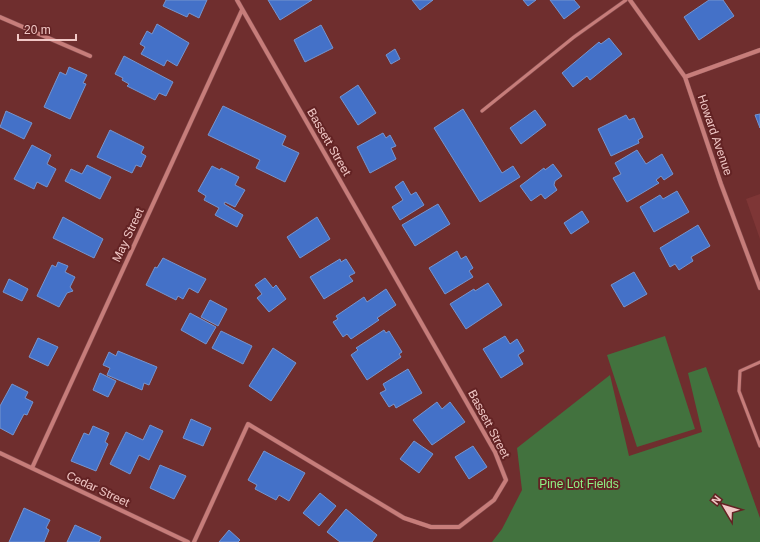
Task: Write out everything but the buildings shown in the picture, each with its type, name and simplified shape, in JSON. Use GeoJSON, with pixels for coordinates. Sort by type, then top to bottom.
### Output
{"type":"FeatureCollection","features":[{"type":"Feature","properties":{"kind":"street","name":"Bassett Street"},"geometry":{"type":"LineString","coordinates":[[194,542],[248,424],[404,518],[431,527],[459,528],[494,500],[506,480],[495,452],[237,0]]}},
{"type":"Feature","properties":{"kind":"street","name":"Howard Avenue"},"geometry":{"type":"LineString","coordinates":[[630,0],[685,77],[721,184],[760,288]]}},
{"type":"Feature","properties":{"kind":"street","name":"May Street"},"geometry":{"type":"LineString","coordinates":[[32,468],[242,10]]}},
{"type":"Feature","properties":{"kind":"street"},"geometry":{"type":"LineString","coordinates":[[0,17],[90,56]]}},
{"type":"Feature","properties":{"kind":"street"},"geometry":{"type":"LineString","coordinates":[[685,77],[760,50]]}},
{"type":"Feature","properties":{"kind":"street","name":"Cedar Street"},"geometry":{"type":"LineString","coordinates":[[0,454],[188,542]]}},
{"type":"Feature","properties":{"kind":"lane"},"geometry":{"type":"LineString","coordinates":[[482,111],[574,37],[626,0]]}},
{"type":"Feature","properties":{"kind":"lane"},"geometry":{"type":"LineString","coordinates":[[760,362],[740,371],[739,391],[760,446]]}},
{"type":"Feature","properties":{"kind":"shaded area"},"geometry":{"type":"Polygon","coordinates":[[[760,194],[760,239],[746,199],[760,194]]]}},
{"type":"Feature","properties":{"kind":"green space"},"geometry":{"type":"Polygon","coordinates":[[[665,336],[695,429],[637,447],[607,355],[665,336]]]}},
{"type":"Feature","properties":{"kind":"green space","name":"Pine Lot Fields"},"geometry":{"type":"Polygon","coordinates":[[[706,367],[760,518],[760,542],[492,542],[502,529],[522,490],[517,448],[610,375],[629,456],[702,432],[688,373],[706,367]]]}}]}
